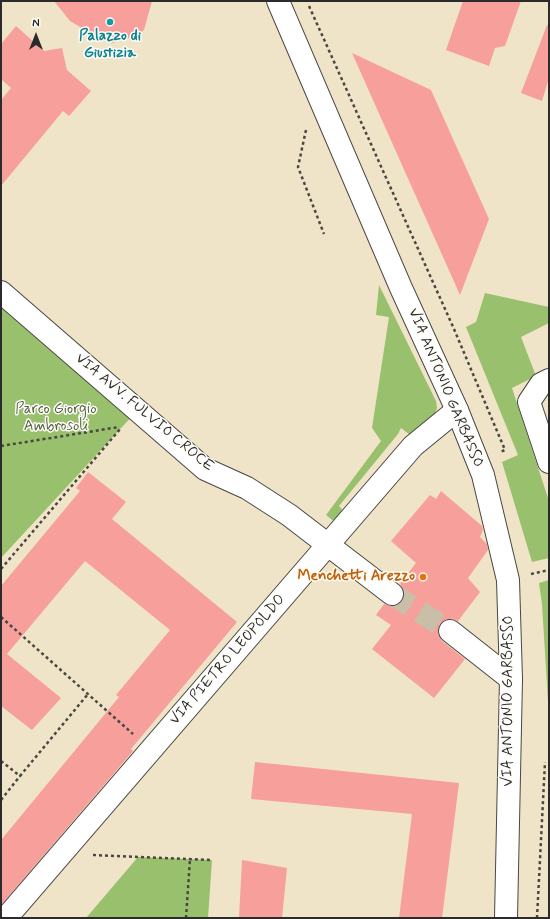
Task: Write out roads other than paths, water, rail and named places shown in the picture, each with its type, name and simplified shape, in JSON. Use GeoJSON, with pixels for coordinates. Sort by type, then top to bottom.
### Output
{"type":"FeatureCollection","features":[{"type":"Feature","properties":{"kind":"street","name":"VIA ANTONIO GARBASSO"},"geometry":{"type":"LineString","coordinates":[[278,1],[401,288],[457,410],[482,475],[508,580],[511,679],[506,918]]}},
{"type":"Feature","properties":{"kind":"street","name":"VIA AVV. FULVIO CROCE"},"geometry":{"type":"LineString","coordinates":[[1,292],[206,469],[246,488],[289,515],[392,594]]}},
{"type":"Feature","properties":{"kind":"street"},"geometry":{"type":"LineString","coordinates":[[549,380],[541,384],[529,402],[549,462]]}},
{"type":"Feature","properties":{"kind":"street","name":"VIA PIETRO LEOPOLDO"},"geometry":{"type":"LineString","coordinates":[[6,918],[416,443],[457,410]]}},
{"type":"Feature","properties":{"kind":"street"},"geometry":{"type":"LineString","coordinates":[[450,631],[511,679]]}},
{"type":"Feature","properties":{"kind":"tunnel"},"geometry":{"type":"LineString","coordinates":[[392,594],[450,631]]}},
{"type":"Feature","properties":{"kind":"place","name":"Palazzo di Giustizia"},"geometry":{"type":"Point","coordinates":[110,22]}},
{"type":"Feature","properties":{"kind":"place","name":"Menchetti Arezzo"},"geometry":{"type":"Point","coordinates":[423,577]}},
{"type":"Feature","properties":{"kind":"park label","name":"Parco Giorgio Ambrosoli"},"geometry":{"type":"Point","coordinates":[56,418]}}]}
